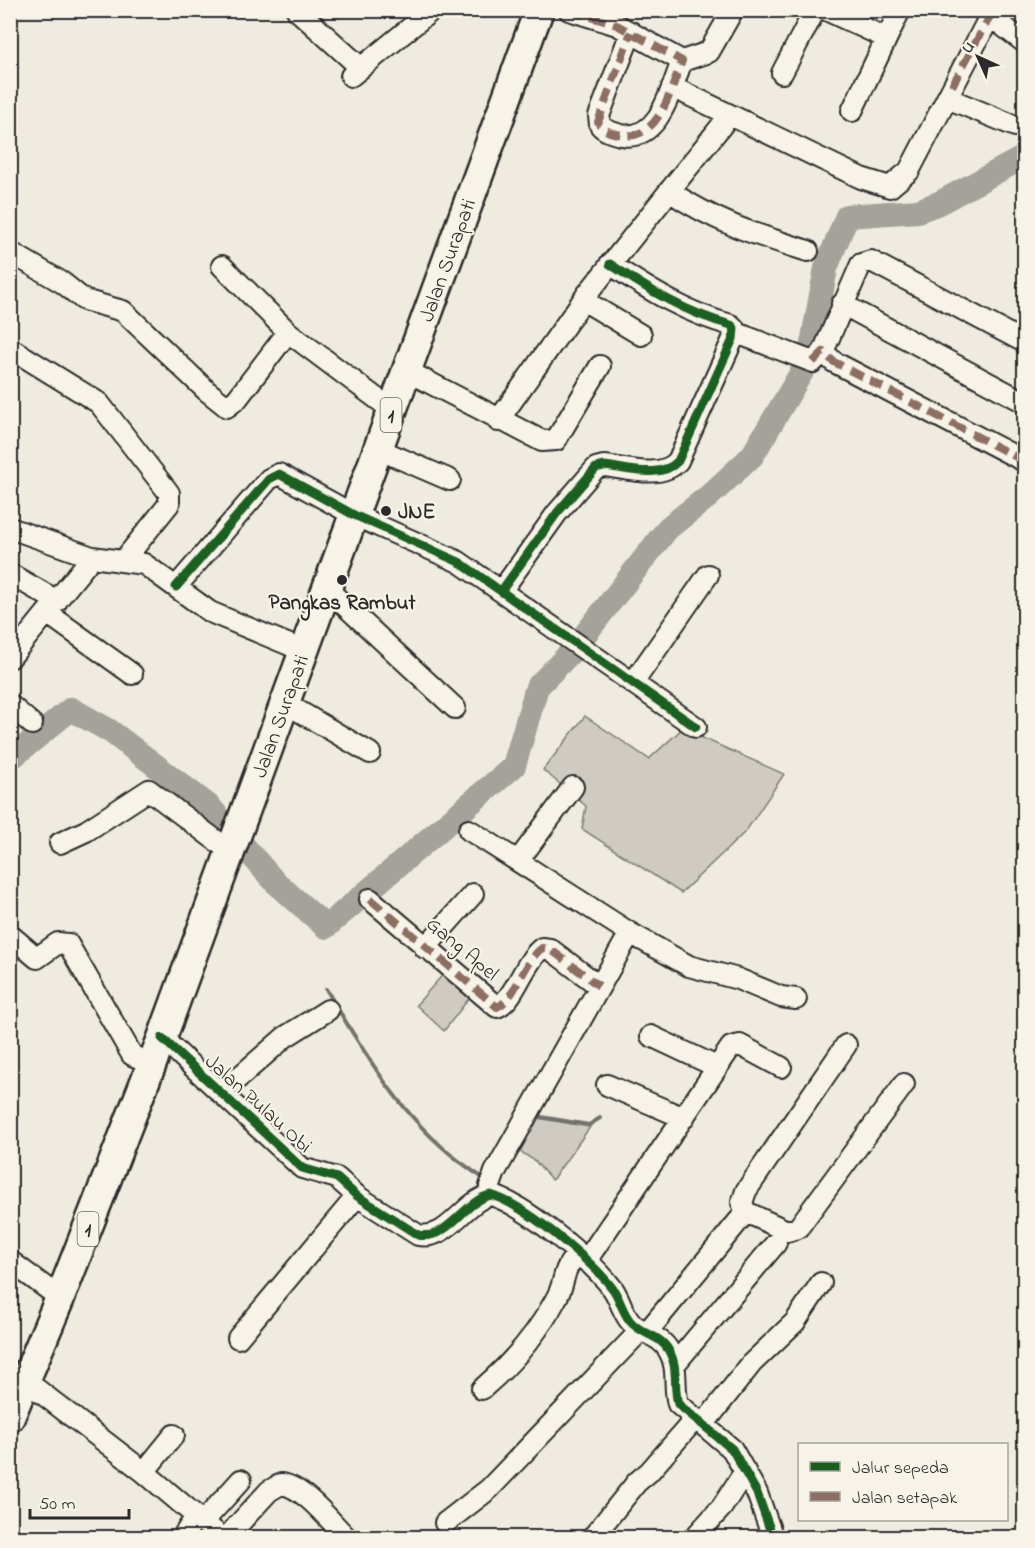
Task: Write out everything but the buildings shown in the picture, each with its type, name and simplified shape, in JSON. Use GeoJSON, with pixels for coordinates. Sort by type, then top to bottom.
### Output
{"type":"FeatureCollection","features":[{"type":"Feature","properties":{"kind":"highway","name":"Jalan Surapati"},"geometry":{"type":"LineString","coordinates":[[10,1417],[60,1298],[157,1051],[407,371],[536,11]]}},
{"type":"Feature","properties":{"kind":"street"},"geometry":{"type":"LineString","coordinates":[[297,10],[356,72],[432,10]]}},
{"type":"Feature","properties":{"kind":"street"},"geometry":{"type":"LineString","coordinates":[[569,10],[631,32],[682,61],[710,52],[733,10]]}},
{"type":"Feature","properties":{"kind":"street"},"geometry":{"type":"LineString","coordinates":[[782,74],[815,10]]}},
{"type":"Feature","properties":{"kind":"street"},"geometry":{"type":"LineString","coordinates":[[826,10],[886,38]]}},
{"type":"Feature","properties":{"kind":"street"},"geometry":{"type":"LineString","coordinates":[[852,111],[900,10]]}},
{"type":"Feature","properties":{"kind":"street"},"geometry":{"type":"LineString","coordinates":[[672,87],[861,178],[890,187],[909,171],[986,13],[1024,42]]}},
{"type":"Feature","properties":{"kind":"street"},"geometry":{"type":"LineString","coordinates":[[631,32],[599,116],[600,124],[609,132],[624,135],[643,132],[656,122],[682,61]]}},
{"type":"Feature","properties":{"kind":"street"},"geometry":{"type":"LineString","coordinates":[[946,98],[1015,126]]}},
{"type":"Feature","properties":{"kind":"street"},"geometry":{"type":"LineString","coordinates":[[498,421],[610,264],[730,115]]}},
{"type":"Feature","properties":{"kind":"street"},"geometry":{"type":"LineString","coordinates":[[669,191],[703,214],[728,225],[808,251]]}},
{"type":"Feature","properties":{"kind":"street"},"geometry":{"type":"LineString","coordinates":[[10,252],[63,283],[84,300],[123,311],[207,391],[227,407],[237,399],[288,332]]}},
{"type":"Feature","properties":{"kind":"street"},"geometry":{"type":"LineString","coordinates":[[811,356],[842,304],[861,264],[871,261],[1024,342]]}},
{"type":"Feature","properties":{"kind":"street"},"geometry":{"type":"LineString","coordinates":[[502,590],[557,513],[590,472],[604,466],[657,471],[672,468],[678,461],[711,389],[734,332],[731,325],[697,314],[664,299],[610,264]]}},
{"type":"Feature","properties":{"kind":"street"},"geometry":{"type":"LineString","coordinates":[[222,266],[288,332],[392,410]]}},
{"type":"Feature","properties":{"kind":"street"},"geometry":{"type":"LineString","coordinates":[[583,300],[641,335]]}},
{"type":"Feature","properties":{"kind":"street"},"geometry":{"type":"LineString","coordinates":[[842,304],[1024,402]]}},
{"type":"Feature","properties":{"kind":"street"},"geometry":{"type":"LineString","coordinates":[[734,332],[834,362],[1024,461]]}},
{"type":"Feature","properties":{"kind":"street"},"geometry":{"type":"LineString","coordinates":[[10,348],[99,403],[169,493],[169,504],[124,560]]}},
{"type":"Feature","properties":{"kind":"street"},"geometry":{"type":"LineString","coordinates":[[407,371],[498,421],[542,441],[553,441],[600,366]]}},
{"type":"Feature","properties":{"kind":"street"},"geometry":{"type":"LineString","coordinates":[[378,449],[450,480]]}},
{"type":"Feature","properties":{"kind":"street"},"geometry":{"type":"LineString","coordinates":[[176,587],[274,475],[286,476],[354,515],[459,562],[696,727]]}},
{"type":"Feature","properties":{"kind":"street"},"geometry":{"type":"LineString","coordinates":[[10,528],[92,556],[144,564],[210,612],[304,651]]}},
{"type":"Feature","properties":{"kind":"street"},"geometry":{"type":"LineString","coordinates":[[10,658],[92,556]]}},
{"type":"Feature","properties":{"kind":"street"},"geometry":{"type":"LineString","coordinates":[[10,574],[132,674]]}},
{"type":"Feature","properties":{"kind":"street"},"geometry":{"type":"LineString","coordinates":[[633,683],[708,575]]}},
{"type":"Feature","properties":{"kind":"street"},"geometry":{"type":"LineString","coordinates":[[327,589],[454,708]]}},
{"type":"Feature","properties":{"kind":"street"},"geometry":{"type":"LineString","coordinates":[[285,703],[370,753]]}},
{"type":"Feature","properties":{"kind":"street"},"geometry":{"type":"LineString","coordinates":[[10,705],[32,724]]}},
{"type":"Feature","properties":{"kind":"street"},"geometry":{"type":"LineString","coordinates":[[518,861],[573,787]]}},
{"type":"Feature","properties":{"kind":"street"},"geometry":{"type":"LineString","coordinates":[[60,843],[86,831],[149,790],[235,838]]}},
{"type":"Feature","properties":{"kind":"street"},"geometry":{"type":"LineString","coordinates":[[469,830],[630,933],[689,966],[738,979],[781,997],[796,999]]}},
{"type":"Feature","properties":{"kind":"street"},"geometry":{"type":"LineString","coordinates":[[425,948],[473,894]]}},
{"type":"Feature","properties":{"kind":"street","name":"Gang Apel"},"geometry":{"type":"LineString","coordinates":[[370,899],[497,1007],[504,1002],[531,958],[542,948],[550,949],[599,986]]}},
{"type":"Feature","properties":{"kind":"street"},"geometry":{"type":"LineString","coordinates":[[630,933],[527,1115],[491,1186],[582,1257],[613,1289],[632,1323],[660,1339],[675,1364],[678,1404],[732,1449],[767,1518],[773,1538]]}},
{"type":"Feature","properties":{"kind":"street","name":"Jalan Pulau Obi"},"geometry":{"type":"LineString","coordinates":[[10,935],[37,958],[58,943],[68,944],[132,1055],[157,1051],[221,1093],[302,1167],[337,1178],[357,1196],[418,1235],[437,1234],[491,1186]]}},
{"type":"Feature","properties":{"kind":"street"},"geometry":{"type":"LineString","coordinates":[[221,1093],[285,1037],[328,1010]]}},
{"type":"Feature","properties":{"kind":"street"},"geometry":{"type":"LineString","coordinates":[[651,1036],[717,1067]]}},
{"type":"Feature","properties":{"kind":"street"},"geometry":{"type":"LineString","coordinates":[[482,1389],[529,1339],[556,1300],[566,1268],[582,1257],[684,1118],[731,1047],[737,1044],[781,1067]]}},
{"type":"Feature","properties":{"kind":"street"},"geometry":{"type":"LineString","coordinates":[[846,1045],[746,1191],[742,1203],[746,1212],[787,1231],[798,1228],[904,1084]]}},
{"type":"Feature","properties":{"kind":"street"},"geometry":{"type":"LineString","coordinates":[[607,1086],[684,1118]]}},
{"type":"Feature","properties":{"kind":"street"},"geometry":{"type":"LineString","coordinates":[[238,1338],[357,1196]]}},
{"type":"Feature","properties":{"kind":"street"},"geometry":{"type":"LineString","coordinates":[[445,1523],[489,1489],[645,1330],[746,1212]]}},
{"type":"Feature","properties":{"kind":"street"},"geometry":{"type":"LineString","coordinates":[[675,1364],[776,1243]]}},
{"type":"Feature","properties":{"kind":"street"},"geometry":{"type":"LineString","coordinates":[[10,1261],[60,1298]]}},
{"type":"Feature","properties":{"kind":"street"},"geometry":{"type":"LineString","coordinates":[[592,1538],[637,1482],[699,1422],[752,1363],[795,1322],[821,1283]]}},
{"type":"Feature","properties":{"kind":"street"},"geometry":{"type":"LineString","coordinates":[[26,1381],[144,1472],[224,1538],[269,1491],[281,1484],[296,1490],[308,1499],[347,1538]]}},
{"type":"Feature","properties":{"kind":"street"},"geometry":{"type":"LineString","coordinates":[[144,1472],[174,1435]]}},
{"type":"Feature","properties":{"kind":"street"},"geometry":{"type":"LineString","coordinates":[[694,1538],[722,1507],[745,1471]]}},
{"type":"Feature","properties":{"kind":"street"},"geometry":{"type":"LineString","coordinates":[[182,1538],[199,1519],[242,1480]]}},
{"type":"Feature","properties":{"kind":"shaded area"},"geometry":{"type":"Polygon","coordinates":[[[585,716],[649,759],[682,729],[784,774],[746,831],[681,893],[582,829],[586,806],[543,770],[585,716]]]}},
{"type":"Feature","properties":{"kind":"shaded area"},"geometry":{"type":"Polygon","coordinates":[[[447,970],[473,993],[444,1031],[416,1005],[447,970]]]}},
{"type":"Feature","properties":{"kind":"shaded area"},"geometry":{"type":"Polygon","coordinates":[[[531,1117],[590,1127],[552,1180],[535,1161],[513,1147],[531,1117]]]}},
{"type":"Feature","properties":{"kind":"waterway"},"geometry":{"type":"LineString","coordinates":[[10,759],[71,709],[110,731],[209,806],[274,881],[326,927],[514,766],[537,687],[573,650],[668,528],[709,496],[752,456],[809,360],[826,268],[847,216],[918,211],[939,203],[1024,157]]}},
{"type":"Feature","properties":{"kind":"waterway"},"geometry":{"type":"LineString","coordinates":[[326,989],[369,1059],[401,1103],[438,1143],[472,1171],[486,1179]]}},
{"type":"Feature","properties":{"kind":"waterway"},"geometry":{"type":"LineString","coordinates":[[535,1116],[589,1125],[600,1118]]}},
{"type":"Feature","properties":{"kind":"marked path"},"geometry":{"type":"LineString","coordinates":[[569,10],[617,25],[682,61],[668,98],[655,121],[646,130],[635,135],[622,135],[605,130],[598,122],[631,32]]}},
{"type":"Feature","properties":{"kind":"marked path"},"geometry":{"type":"LineString","coordinates":[[952,86],[990,16]]}},
{"type":"Feature","properties":{"kind":"marked path"},"geometry":{"type":"LineString","coordinates":[[813,362],[823,352],[834,362],[1024,461]]}},
{"type":"Feature","properties":{"kind":"marked path"},"geometry":{"type":"LineString","coordinates":[[370,899],[497,1007],[509,997],[530,962],[542,948],[550,949],[599,986]]}},
{"type":"Feature","properties":{"kind":"cycle path"},"geometry":{"type":"LineString","coordinates":[[502,590],[557,513],[596,468],[604,466],[653,471],[671,467],[678,461],[733,339],[734,328],[731,325],[668,300],[610,264]]}},
{"type":"Feature","properties":{"kind":"cycle path"},"geometry":{"type":"LineString","coordinates":[[176,587],[269,479],[279,474],[354,515],[459,562],[696,727]]}},
{"type":"Feature","properties":{"kind":"cycle path"},"geometry":{"type":"LineString","coordinates":[[162,1038],[302,1168],[337,1178],[357,1196],[418,1235],[439,1232],[472,1205],[491,1195],[539,1221],[574,1249],[613,1289],[634,1326],[665,1345],[674,1364],[678,1404],[732,1449],[757,1493],[773,1538]]}},
{"type":"Feature","properties":{"kind":"place","name":"JNE"},"geometry":{"type":"Point","coordinates":[386,511]}},
{"type":"Feature","properties":{"kind":"place","name":"Pangkas Rambut"},"geometry":{"type":"Point","coordinates":[342,580]}}]}
